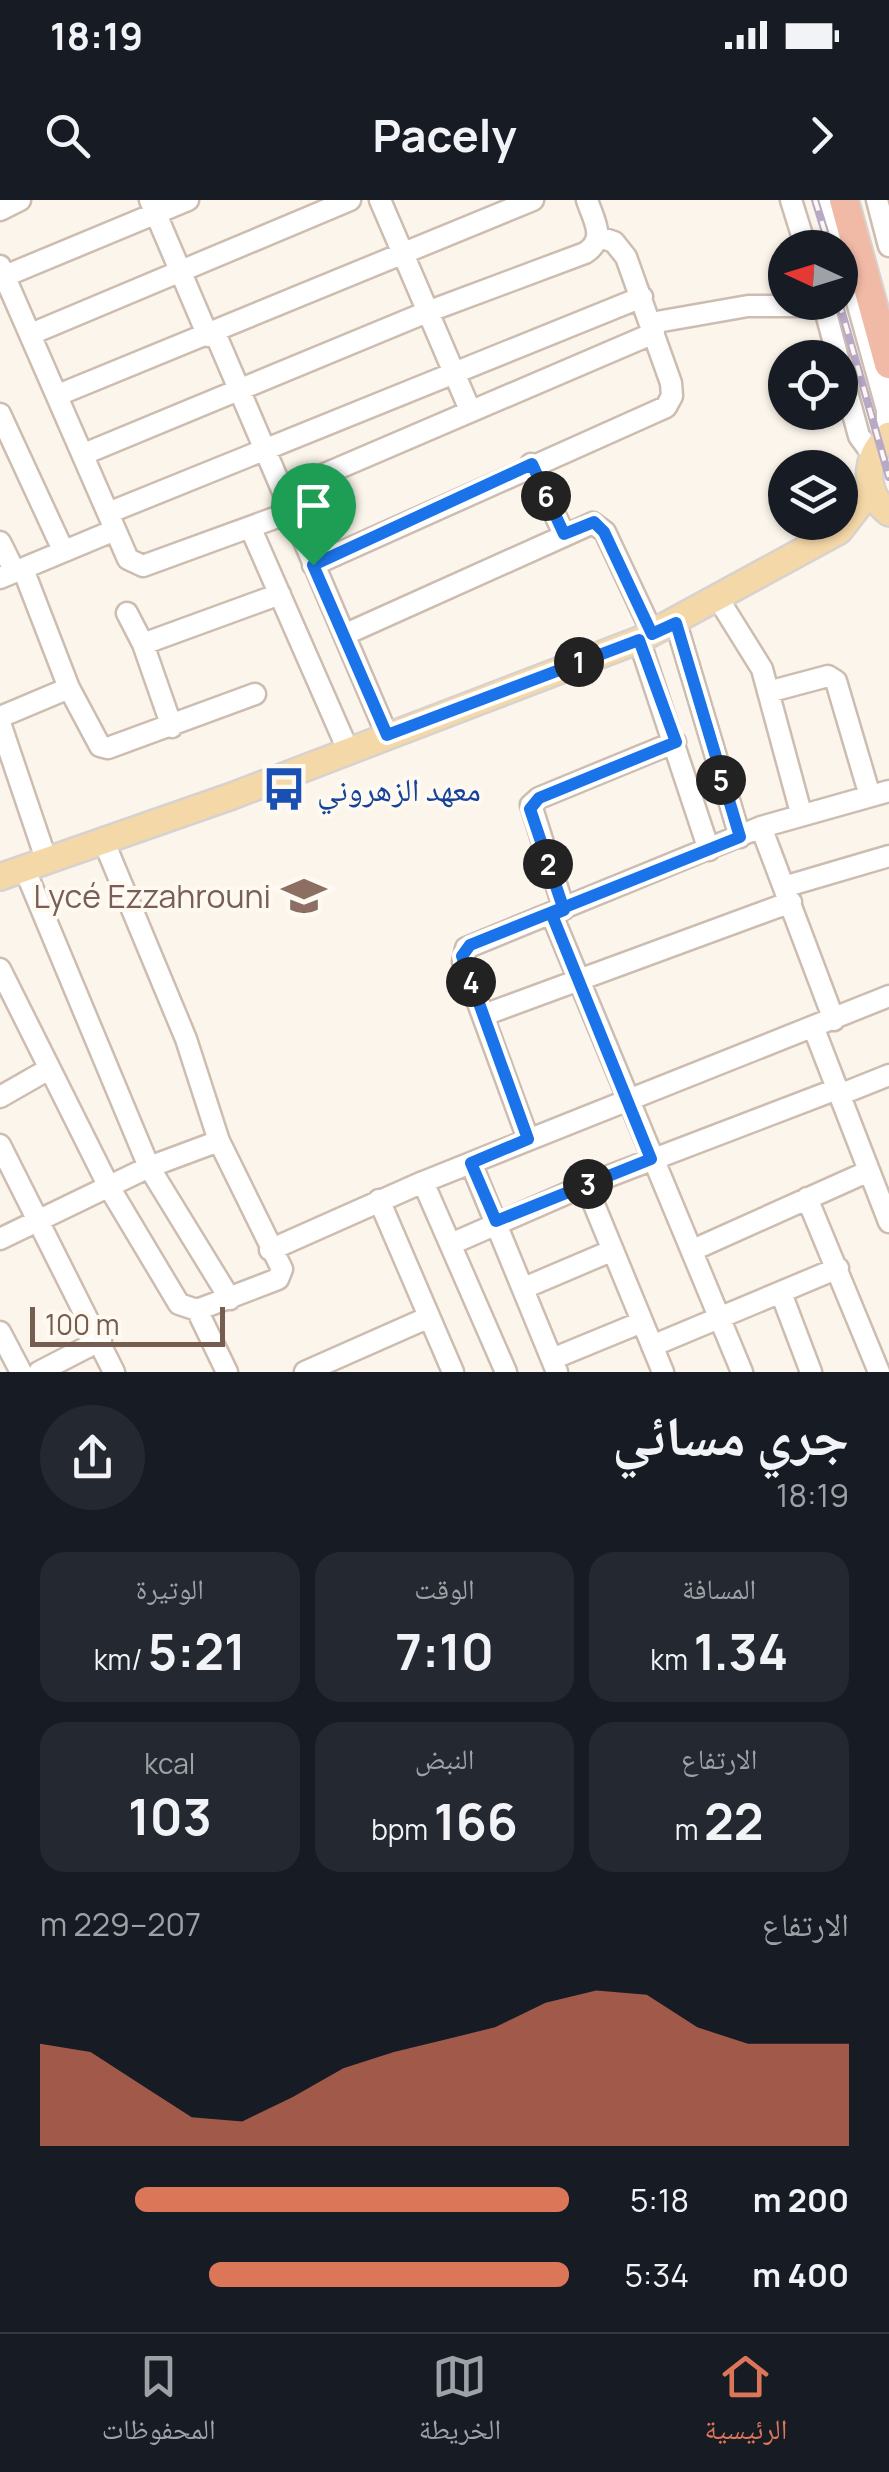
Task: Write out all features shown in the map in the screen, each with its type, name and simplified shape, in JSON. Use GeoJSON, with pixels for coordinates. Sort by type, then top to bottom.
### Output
{"type":"FeatureCollection","features":[{"type":"Feature","properties":{"kind":"highway"},"geometry":{"type":"LineString","coordinates":[[844,200],[889,364]]}},
{"type":"Feature","properties":{"kind":"highway"},"geometry":{"type":"LineString","coordinates":[[863,200],[889,296]]}},
{"type":"Feature","properties":{"kind":"main road"},"geometry":{"type":"LineString","coordinates":[[858,507],[871,490],[883,442]]}},
{"type":"Feature","properties":{"kind":"main road"},"geometry":{"type":"LineString","coordinates":[[858,530],[866,529],[889,514],[871,490]]}},
{"type":"Feature","properties":{"kind":"main road"},"geometry":{"type":"LineString","coordinates":[[24,870],[646,637],[823,540]]}},
{"type":"Feature","properties":{"kind":"street"},"geometry":{"type":"LineString","coordinates":[[0,210],[20,200]]}},
{"type":"Feature","properties":{"kind":"street"},"geometry":{"type":"LineString","coordinates":[[188,200],[153,207],[2,271],[128,558],[143,566],[291,512]]}},
{"type":"Feature","properties":{"kind":"street"},"geometry":{"type":"LineString","coordinates":[[32,334],[350,200]]}},
{"type":"Feature","properties":{"kind":"street"},"geometry":{"type":"LineString","coordinates":[[380,200],[470,410]]}},
{"type":"Feature","properties":{"kind":"street"},"geometry":{"type":"LineString","coordinates":[[58,395],[533,200]]}},
{"type":"Feature","properties":{"kind":"street"},"geometry":{"type":"LineString","coordinates":[[84,454],[426,312],[585,253],[596,246],[599,236],[587,200]]}},
{"type":"Feature","properties":{"kind":"street"},"geometry":{"type":"LineString","coordinates":[[791,200],[800,230]]}},
{"type":"Feature","properties":{"kind":"street"},"geometry":{"type":"LineString","coordinates":[[829,200],[887,410],[883,442],[859,436],[857,430]]}},
{"type":"Feature","properties":{"kind":"street"},"geometry":{"type":"LineString","coordinates":[[876,200],[889,246]]}},
{"type":"Feature","properties":{"kind":"street"},"geometry":{"type":"LineString","coordinates":[[153,207],[241,392],[387,735]]}},
{"type":"Feature","properties":{"kind":"street"},"geometry":{"type":"LineString","coordinates":[[313,565],[666,407],[672,389],[642,296],[620,247],[599,236]]}},
{"type":"Feature","properties":{"kind":"street"},"geometry":{"type":"LineString","coordinates":[[13,573],[264,448],[642,296]]}},
{"type":"Feature","properties":{"kind":"street"},"geometry":{"type":"LineString","coordinates":[[283,492],[653,328],[748,306],[768,305]]}},
{"type":"Feature","properties":{"kind":"street"},"geometry":{"type":"LineString","coordinates":[[512,350],[527,385]]}},
{"type":"Feature","properties":{"kind":"street"},"geometry":{"type":"LineString","coordinates":[[0,414],[63,550]]}},
{"type":"Feature","properties":{"kind":"street"},"geometry":{"type":"LineString","coordinates":[[532,464],[564,534]]}},
{"type":"Feature","properties":{"kind":"street"},"geometry":{"type":"LineString","coordinates":[[346,634],[586,524],[599,525],[646,637],[709,850]]}},
{"type":"Feature","properties":{"kind":"street"},"geometry":{"type":"LineString","coordinates":[[251,529],[348,750]]}},
{"type":"Feature","properties":{"kind":"street"},"geometry":{"type":"LineString","coordinates":[[0,542],[68,688],[100,746],[108,748],[172,727],[256,694]]}},
{"type":"Feature","properties":{"kind":"street"},"geometry":{"type":"LineString","coordinates":[[143,644],[280,594]]}},
{"type":"Feature","properties":{"kind":"street"},"geometry":{"type":"LineString","coordinates":[[719,600],[758,659],[801,813]]}},
{"type":"Feature","properties":{"kind":"street"},"geometry":{"type":"LineString","coordinates":[[127,613],[143,644],[172,727]]}},
{"type":"Feature","properties":{"kind":"street"},"geometry":{"type":"LineString","coordinates":[[676,623],[740,837]]}},
{"type":"Feature","properties":{"kind":"street"},"geometry":{"type":"LineString","coordinates":[[528,1139],[463,951],[761,827],[879,793],[836,680],[828,676],[768,692]]}},
{"type":"Feature","properties":{"kind":"street"},"geometry":{"type":"LineString","coordinates":[[68,688],[0,720],[24,870],[150,1168],[230,1299]]}},
{"type":"Feature","properties":{"kind":"street"},"geometry":{"type":"LineString","coordinates":[[676,742],[531,805],[578,981],[742,1372]]}},
{"type":"Feature","properties":{"kind":"street"},"geometry":{"type":"LineString","coordinates":[[761,827],[834,1020]]}},
{"type":"Feature","properties":{"kind":"street"},"geometry":{"type":"LineString","coordinates":[[0,968],[109,1187],[178,1304],[197,1310],[278,1279],[282,1269],[219,1142],[186,1039],[104,842]]}},
{"type":"Feature","properties":{"kind":"street"},"geometry":{"type":"LineString","coordinates":[[484,1015],[889,856]]}},
{"type":"Feature","properties":{"kind":"street"},"geometry":{"type":"LineString","coordinates":[[270,1250],[423,1182],[814,1030],[889,996]]}},
{"type":"Feature","properties":{"kind":"street"},"geometry":{"type":"LineString","coordinates":[[814,1030],[889,1220]]}},
{"type":"Feature","properties":{"kind":"street"},"geometry":{"type":"LineString","coordinates":[[0,1097],[50,1070]]}},
{"type":"Feature","properties":{"kind":"street"},"geometry":{"type":"LineString","coordinates":[[451,1244],[496,1221],[651,1159],[889,1074]]}},
{"type":"Feature","properties":{"kind":"street"},"geometry":{"type":"LineString","coordinates":[[0,1239],[150,1168],[219,1142]]}},
{"type":"Feature","properties":{"kind":"street"},"geometry":{"type":"LineString","coordinates":[[0,1146],[114,1372]]}},
{"type":"Feature","properties":{"kind":"street"},"geometry":{"type":"LineString","coordinates":[[471,1163],[554,1365],[642,1322]]}},
{"type":"Feature","properties":{"kind":"street"},"geometry":{"type":"LineString","coordinates":[[693,1250],[870,1171]]}},
{"type":"Feature","properties":{"kind":"street"},"geometry":{"type":"LineString","coordinates":[[423,1182],[506,1372]]}},
{"type":"Feature","properties":{"kind":"street"},"geometry":{"type":"LineString","coordinates":[[586,1185],[663,1372]]}},
{"type":"Feature","properties":{"kind":"street"},"geometry":{"type":"LineString","coordinates":[[807,1198],[879,1372]]}},
{"type":"Feature","properties":{"kind":"street"},"geometry":{"type":"LineString","coordinates":[[380,1200],[453,1372]]}},
{"type":"Feature","properties":{"kind":"street"},"geometry":{"type":"LineString","coordinates":[[524,1288],[611,1251]]}},
{"type":"Feature","properties":{"kind":"street"},"geometry":{"type":"LineString","coordinates":[[652,1346],[838,1268]]}},
{"type":"Feature","properties":{"kind":"street"},"geometry":{"type":"LineString","coordinates":[[781,1292],[811,1372]]}},
{"type":"Feature","properties":{"kind":"street"},"geometry":{"type":"LineString","coordinates":[[197,1310],[227,1372]]}},
{"type":"Feature","properties":{"kind":"street"},"geometry":{"type":"LineString","coordinates":[[305,1372],[427,1318]]}},
{"type":"Feature","properties":{"kind":"street"},"geometry":{"type":"LineString","coordinates":[[0,1332],[21,1372]]}},
{"type":"Feature","properties":{"kind":"street"},"geometry":{"type":"LineString","coordinates":[[40,1372],[101,1340]]}},
{"type":"Feature","properties":{"kind":"railway"},"geometry":{"type":"LineString","coordinates":[[815,200],[824,230]]}},
{"type":"Feature","properties":{"kind":"railway"},"geometry":{"type":"LineString","coordinates":[[844,320],[889,477]]}},
{"type":"Feature","properties":{"kind":"place","name":"معهد الزهروني"},"geometry":{"type":"Point","coordinates":[284,789]}},
{"type":"Feature","properties":{"kind":"place","name":"Lycé Ezzahrouni"},"geometry":{"type":"Point","coordinates":[304,896]}},
{"type":"Feature","properties":{"kind":"route"},"geometry":{"type":"LineString","coordinates":[[313,565],[387,735],[639,640],[676,742],[539,798],[530,809],[564,910],[552,915],[651,1159],[496,1221],[471,1163],[528,1139],[462,956],[470,945],[552,915],[740,837],[676,623],[652,634],[604,532],[594,522],[564,534],[532,464],[313,565]]}}]}
